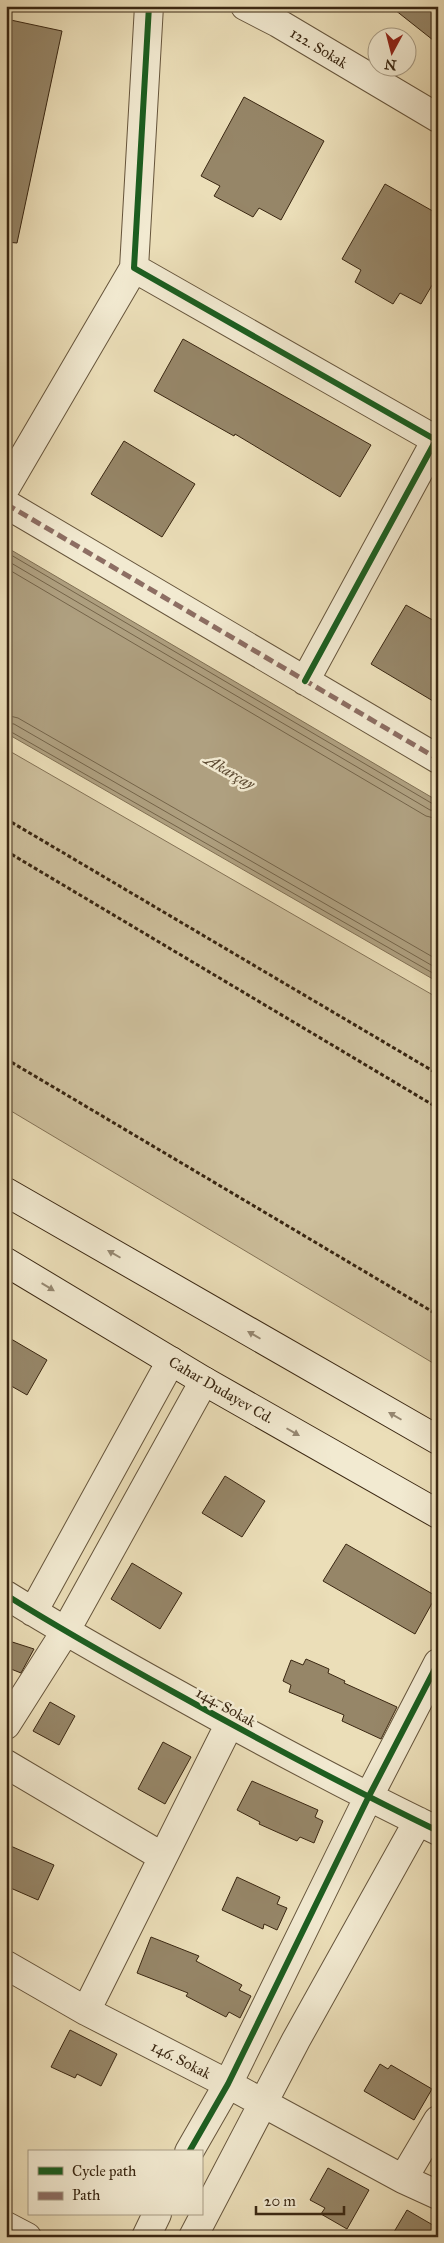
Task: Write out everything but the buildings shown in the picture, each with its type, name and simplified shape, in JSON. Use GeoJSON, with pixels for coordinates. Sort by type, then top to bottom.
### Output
{"type":"FeatureCollection","features":[{"type":"Feature","properties":{"kind":"street"},"geometry":{"type":"LineString","coordinates":[[6,487],[134,268],[149,6]]}},
{"type":"Feature","properties":{"kind":"street","name":"122. Sokak"},"geometry":{"type":"LineString","coordinates":[[245,6],[283,15],[438,118]]}},
{"type":"Feature","properties":{"kind":"street"},"geometry":{"type":"LineString","coordinates":[[134,268],[437,439],[306,681]]}},
{"type":"Feature","properties":{"kind":"street"},"geometry":{"type":"LineString","coordinates":[[6,504],[438,758]]}},
{"type":"Feature","properties":{"kind":"street"},"geometry":{"type":"LineString","coordinates":[[6,1192],[438,1440]]}},
{"type":"Feature","properties":{"kind":"street","name":"Cahar Dudayev Cd."},"geometry":{"type":"LineString","coordinates":[[6,1262],[204,1381],[438,1514]]}},
{"type":"Feature","properties":{"kind":"street"},"geometry":{"type":"LineString","coordinates":[[33,1612],[171,1361]]}},
{"type":"Feature","properties":{"kind":"street"},"geometry":{"type":"LineString","coordinates":[[6,1725],[65,1632],[204,1381]]}},
{"type":"Feature","properties":{"kind":"street","name":"144. Sokak"},"geometry":{"type":"LineString","coordinates":[[6,1595],[65,1632],[230,1723],[368,1798],[428,1826]]}},
{"type":"Feature","properties":{"kind":"street"},"geometry":{"type":"LineString","coordinates":[[190,2150],[228,2084],[368,1798],[438,1663]]}},
{"type":"Feature","properties":{"kind":"street"},"geometry":{"type":"LineString","coordinates":[[86,2011],[230,1723]]}},
{"type":"Feature","properties":{"kind":"street"},"geometry":{"type":"LineString","coordinates":[[6,1764],[163,1857]]}},
{"type":"Feature","properties":{"kind":"street"},"geometry":{"type":"LineString","coordinates":[[193,2237],[263,2103],[428,1826]]}},
{"type":"Feature","properties":{"kind":"street","name":"146. Sokak"},"geometry":{"type":"LineString","coordinates":[[6,1964],[86,2011],[228,2084],[403,2179],[438,2195]]}},
{"type":"Feature","properties":{"kind":"street"},"geometry":{"type":"LineString","coordinates":[[403,2179],[438,2120]]}},
{"type":"Feature","properties":{"kind":"street"},"geometry":{"type":"LineString","coordinates":[[146,2237],[156,2216]]}},
{"type":"Feature","properties":{"kind":"street"},"geometry":{"type":"LineString","coordinates":[[6,2226],[27,2237]]}},
{"type":"Feature","properties":{"kind":"path"},"geometry":{"type":"LineString","coordinates":[[6,819],[438,1074]]}},
{"type":"Feature","properties":{"kind":"path"},"geometry":{"type":"LineString","coordinates":[[6,851],[438,1108]]}},
{"type":"Feature","properties":{"kind":"path"},"geometry":{"type":"LineString","coordinates":[[6,1058],[438,1314]]}},
{"type":"Feature","properties":{"kind":"shaded area"},"geometry":{"type":"Polygon","coordinates":[[[6,749],[438,998],[438,1366],[6,1108],[6,749]]]}},
{"type":"Feature","properties":{"kind":"water","name":"Akarçay"},"geometry":{"type":"Polygon","coordinates":[[[6,547],[438,801],[438,982],[6,733],[6,547]]]}},
{"type":"Feature","properties":{"kind":"marked path"},"geometry":{"type":"LineString","coordinates":[[6,504],[438,759]]}},
{"type":"Feature","properties":{"kind":"cycle path"},"geometry":{"type":"LineString","coordinates":[[149,6],[134,268],[436,440],[305,681]]}},
{"type":"Feature","properties":{"kind":"cycle path"},"geometry":{"type":"LineString","coordinates":[[6,1595],[91,1646],[242,1730],[438,1831]]}},
{"type":"Feature","properties":{"kind":"cycle path"},"geometry":{"type":"LineString","coordinates":[[190,2150],[228,2084],[368,1798],[438,1663]]}}]}
